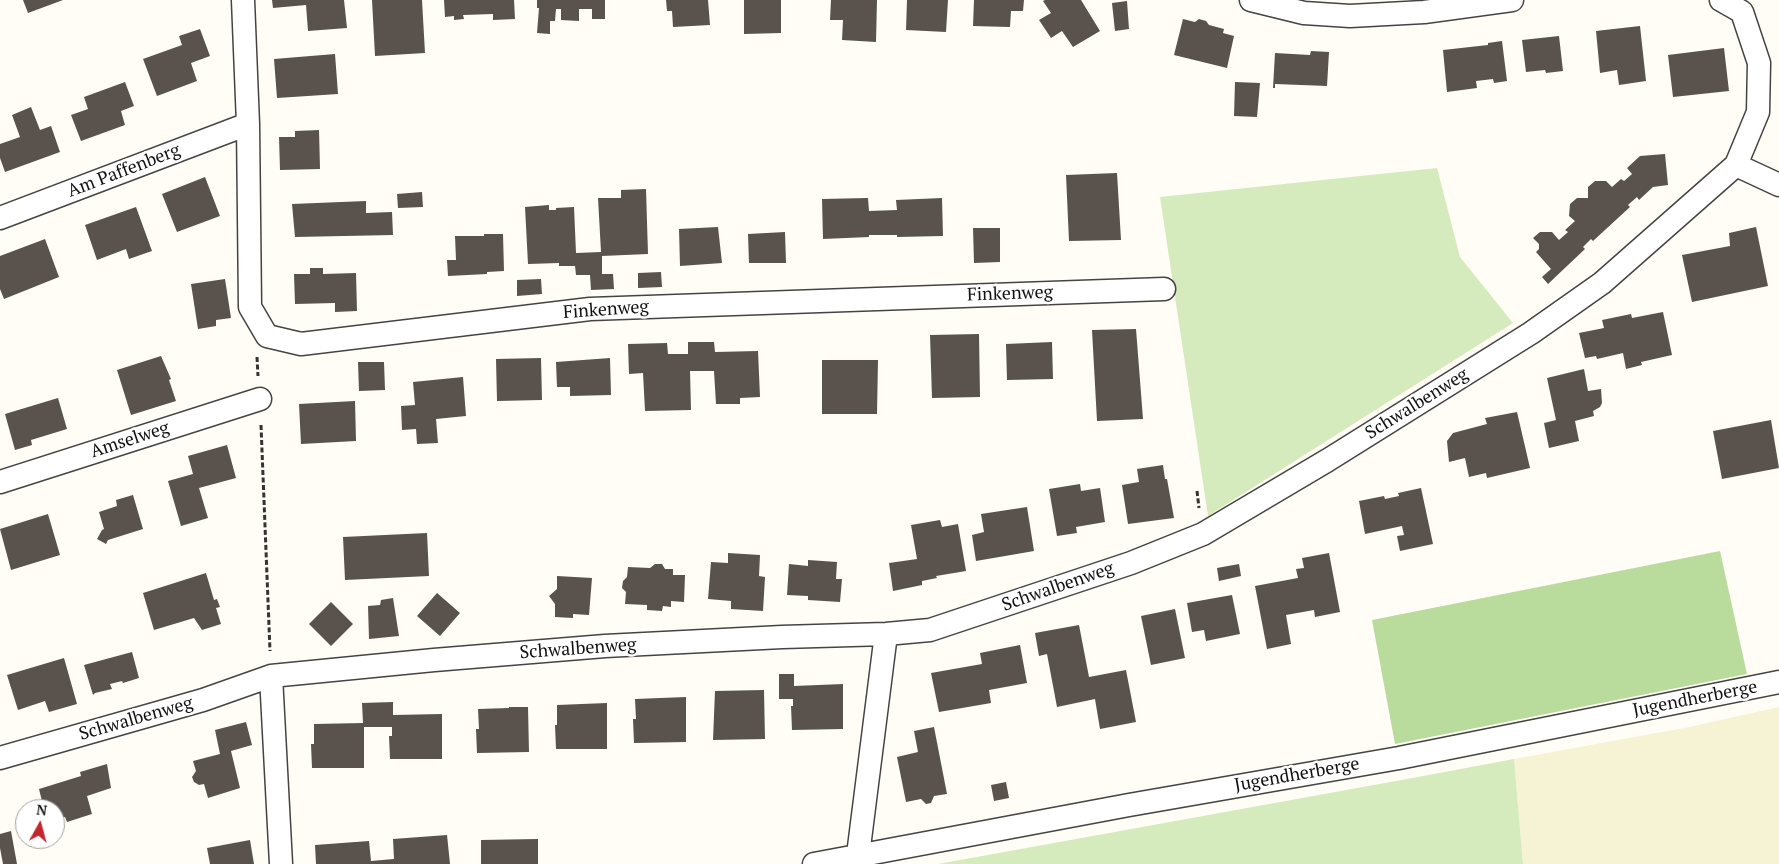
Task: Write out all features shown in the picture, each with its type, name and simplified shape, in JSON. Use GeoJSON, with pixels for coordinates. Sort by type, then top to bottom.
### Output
{"type":"FeatureCollection","features":[{"type":"Feature","properties":{"kind":"street"},"geometry":{"type":"LineString","coordinates":[[243,0],[248,124],[250,307],[267,336]]}},
{"type":"Feature","properties":{"kind":"street"},"geometry":{"type":"LineString","coordinates":[[1251,0],[1304,13],[1350,16],[1424,12],[1512,0]]}},
{"type":"Feature","properties":{"kind":"street","name":"Schwalbenweg"},"geometry":{"type":"LineString","coordinates":[[0,758],[203,700],[271,676],[604,646],[886,634],[930,630],[1131,563],[1203,534],[1328,460],[1531,333],[1602,283],[1736,165],[1758,112],[1759,64],[1750,6],[1721,0]]}},
{"type":"Feature","properties":{"kind":"street","name":"Am Paffenberg"},"geometry":{"type":"LineString","coordinates":[[0,218],[248,124]]}},
{"type":"Feature","properties":{"kind":"street"},"geometry":{"type":"LineString","coordinates":[[1736,165],[1779,185]]}},
{"type":"Feature","properties":{"kind":"street","name":"Finkenweg"},"geometry":{"type":"LineString","coordinates":[[267,336],[301,344],[590,309],[1164,289]]}},
{"type":"Feature","properties":{"kind":"street","name":"Amselweg"},"geometry":{"type":"LineString","coordinates":[[0,482],[260,399]]}},
{"type":"Feature","properties":{"kind":"street"},"geometry":{"type":"LineString","coordinates":[[858,855],[886,634]]}},
{"type":"Feature","properties":{"kind":"street"},"geometry":{"type":"LineString","coordinates":[[271,676],[281,864]]}},
{"type":"Feature","properties":{"kind":"street","name":"Jugendherberge"},"geometry":{"type":"LineString","coordinates":[[814,864],[1129,804],[1399,758],[1779,682]]}},
{"type":"Feature","properties":{"kind":"path"},"geometry":{"type":"LineString","coordinates":[[267,336],[257,354],[271,676]]}},
{"type":"Feature","properties":{"kind":"shaded area"},"geometry":{"type":"Polygon","coordinates":[[[1779,707],[1779,864],[1523,864],[1514,759],[1689,727],[1779,707]]]}},
{"type":"Feature","properties":{"kind":"green space"},"geometry":{"type":"Polygon","coordinates":[[[1437,168],[1460,257],[1513,323],[1208,516],[1160,197],[1437,168]]]}},
{"type":"Feature","properties":{"kind":"green space"},"geometry":{"type":"Polygon","coordinates":[[[1720,551],[1747,674],[1395,744],[1372,620],[1720,551]]]}},
{"type":"Feature","properties":{"kind":"green space"},"geometry":{"type":"Polygon","coordinates":[[[1514,759],[1523,864],[938,864],[1418,777],[1514,759]]]}},
{"type":"Feature","properties":{"kind":"building"},"geometry":{"type":"Polygon","coordinates":[[[23,0],[63,0],[28,13],[23,0]]]}},
{"type":"Feature","properties":{"kind":"building"},"geometry":{"type":"Polygon","coordinates":[[[272,0],[344,0],[347,28],[308,31],[306,5],[273,8],[272,0]]]}},
{"type":"Feature","properties":{"kind":"building"},"geometry":{"type":"Polygon","coordinates":[[[372,0],[422,0],[425,53],[375,56],[372,0]]]}},
{"type":"Feature","properties":{"kind":"building"},"geometry":{"type":"Polygon","coordinates":[[[444,0],[514,0],[515,19],[493,20],[493,14],[463,15],[464,19],[454,20],[454,16],[445,17],[444,0]]]}},
{"type":"Feature","properties":{"kind":"building"},"geometry":{"type":"Polygon","coordinates":[[[537,0],[605,0],[605,19],[592,19],[592,9],[579,9],[579,21],[561,20],[561,9],[556,9],[555,21],[550,21],[550,34],[537,33],[539,8],[537,8],[537,0]]]}},
{"type":"Feature","properties":{"kind":"building"},"geometry":{"type":"Polygon","coordinates":[[[666,0],[708,0],[710,25],[673,27],[672,11],[667,11],[666,0]]]}},
{"type":"Feature","properties":{"kind":"building"},"geometry":{"type":"Polygon","coordinates":[[[744,0],[781,0],[781,33],[744,34],[744,0]]]}},
{"type":"Feature","properties":{"kind":"building"},"geometry":{"type":"Polygon","coordinates":[[[831,0],[877,0],[876,42],[842,40],[843,20],[830,20],[831,0]]]}},
{"type":"Feature","properties":{"kind":"building"},"geometry":{"type":"Polygon","coordinates":[[[907,0],[948,0],[946,32],[906,30],[907,0]]]}},
{"type":"Feature","properties":{"kind":"building"},"geometry":{"type":"Polygon","coordinates":[[[974,0],[1024,0],[1023,11],[1011,11],[1010,27],[973,26],[974,0]]]}},
{"type":"Feature","properties":{"kind":"building"},"geometry":{"type":"Polygon","coordinates":[[[1081,0],[1100,31],[1073,47],[1062,31],[1051,38],[1039,20],[1051,13],[1043,1],[1081,0]]]}},
{"type":"Feature","properties":{"kind":"building"},"geometry":{"type":"Polygon","coordinates":[[[1127,1],[1129,29],[1115,31],[1112,3],[1127,1]]]}},
{"type":"Feature","properties":{"kind":"building"},"geometry":{"type":"Polygon","coordinates":[[[1183,19],[1195,22],[1199,19],[1206,21],[1209,25],[1224,29],[1223,33],[1234,36],[1227,68],[1174,55],[1183,19]]]}},
{"type":"Feature","properties":{"kind":"building"},"geometry":{"type":"Polygon","coordinates":[[[1640,26],[1646,81],[1619,85],[1617,70],[1600,73],[1596,31],[1640,26]]]}},
{"type":"Feature","properties":{"kind":"building"},"geometry":{"type":"Polygon","coordinates":[[[200,29],[210,56],[191,63],[197,81],[157,96],[143,59],[182,45],[179,36],[200,29]]]}},
{"type":"Feature","properties":{"kind":"building"},"geometry":{"type":"Polygon","coordinates":[[[1559,36],[1563,71],[1546,73],[1545,70],[1526,72],[1522,40],[1559,36]]]}},
{"type":"Feature","properties":{"kind":"building"},"geometry":{"type":"Polygon","coordinates":[[[1502,41],[1507,81],[1494,83],[1493,79],[1476,81],[1477,88],[1447,92],[1443,50],[1488,45],[1488,43],[1502,41]]]}},
{"type":"Feature","properties":{"kind":"building"},"geometry":{"type":"Polygon","coordinates":[[[1724,48],[1729,91],[1673,97],[1668,55],[1724,48]]]}},
{"type":"Feature","properties":{"kind":"building"},"geometry":{"type":"Polygon","coordinates":[[[1311,51],[1329,52],[1327,86],[1275,84],[1275,88],[1273,88],[1275,53],[1310,55],[1311,51]]]}},
{"type":"Feature","properties":{"kind":"building"},"geometry":{"type":"Polygon","coordinates":[[[335,54],[338,94],[277,98],[274,59],[335,54]]]}},
{"type":"Feature","properties":{"kind":"building"},"geometry":{"type":"Polygon","coordinates":[[[125,82],[134,106],[121,111],[125,125],[81,141],[71,115],[88,109],[84,97],[125,82]]]}},
{"type":"Feature","properties":{"kind":"building"},"geometry":{"type":"Polygon","coordinates":[[[1235,82],[1260,83],[1257,117],[1234,116],[1235,82]]]}},
{"type":"Feature","properties":{"kind":"building"},"geometry":{"type":"Polygon","coordinates":[[[31,107],[40,130],[51,126],[60,152],[5,172],[0,158],[0,144],[20,137],[12,115],[31,107]]]}},
{"type":"Feature","properties":{"kind":"building"},"geometry":{"type":"Polygon","coordinates":[[[319,130],[320,169],[280,170],[279,137],[295,137],[295,131],[319,130]]]}},
{"type":"Feature","properties":{"kind":"building"},"geometry":{"type":"Polygon","coordinates":[[[1665,154],[1668,185],[1653,187],[1639,200],[1637,197],[1628,205],[1630,207],[1593,241],[1591,239],[1583,247],[1585,249],[1548,284],[1542,277],[1551,269],[1536,252],[1539,249],[1539,244],[1533,238],[1540,232],[1552,232],[1559,240],[1568,232],[1565,230],[1575,221],[1569,216],[1570,204],[1577,198],[1588,198],[1588,187],[1595,181],[1606,181],[1612,187],[1621,179],[1624,181],[1632,174],[1627,168],[1640,156],[1665,154]]]}},
{"type":"Feature","properties":{"kind":"building"},"geometry":{"type":"Polygon","coordinates":[[[1117,173],[1121,240],[1069,241],[1066,175],[1117,173]]]}},
{"type":"Feature","properties":{"kind":"building"},"geometry":{"type":"Polygon","coordinates":[[[205,177],[220,216],[177,232],[162,194],[205,177]]]}},
{"type":"Feature","properties":{"kind":"building"},"geometry":{"type":"Polygon","coordinates":[[[646,189],[648,254],[602,256],[602,274],[613,274],[614,289],[591,290],[590,275],[576,275],[575,266],[559,266],[559,263],[528,264],[525,207],[549,205],[549,210],[556,210],[556,208],[574,207],[576,253],[601,252],[598,198],[621,198],[621,190],[646,189]]]}},
{"type":"Feature","properties":{"kind":"building"},"geometry":{"type":"Polygon","coordinates":[[[422,192],[423,207],[398,208],[397,194],[422,192]]]}},
{"type":"Feature","properties":{"kind":"building"},"geometry":{"type":"Polygon","coordinates":[[[868,198],[869,211],[897,210],[896,200],[942,198],[943,236],[897,237],[897,235],[869,235],[869,237],[823,239],[822,199],[868,198]]]}},
{"type":"Feature","properties":{"kind":"building"},"geometry":{"type":"Polygon","coordinates":[[[366,201],[366,213],[392,212],[393,235],[295,237],[292,204],[366,201]]]}},
{"type":"Feature","properties":{"kind":"building"},"geometry":{"type":"Polygon","coordinates":[[[136,207],[152,251],[129,259],[126,249],[97,260],[85,225],[136,207]]]}},
{"type":"Feature","properties":{"kind":"building"},"geometry":{"type":"Polygon","coordinates":[[[718,227],[722,263],[680,266],[679,229],[718,227]]]}},
{"type":"Feature","properties":{"kind":"building"},"geometry":{"type":"Polygon","coordinates":[[[1756,227],[1768,286],[1692,302],[1682,255],[1730,246],[1729,233],[1756,227]]]}},
{"type":"Feature","properties":{"kind":"building"},"geometry":{"type":"Polygon","coordinates":[[[973,228],[1000,228],[1000,262],[974,263],[973,228]]]}},
{"type":"Feature","properties":{"kind":"building"},"geometry":{"type":"Polygon","coordinates":[[[785,232],[786,263],[749,263],[748,234],[785,232]]]}},
{"type":"Feature","properties":{"kind":"building"},"geometry":{"type":"Polygon","coordinates":[[[484,234],[503,234],[504,271],[448,276],[447,260],[456,260],[455,236],[484,236],[484,234]]]}},
{"type":"Feature","properties":{"kind":"building"},"geometry":{"type":"Polygon","coordinates":[[[45,239],[59,277],[4,299],[0,289],[0,256],[45,239]]]}},
{"type":"Feature","properties":{"kind":"building"},"geometry":{"type":"Polygon","coordinates":[[[310,268],[323,268],[323,274],[356,273],[357,311],[335,312],[335,303],[295,304],[294,274],[310,274],[310,268]]]}},
{"type":"Feature","properties":{"kind":"building"},"geometry":{"type":"Polygon","coordinates":[[[661,272],[662,287],[638,288],[638,273],[661,272]]]}},
{"type":"Feature","properties":{"kind":"building"},"geometry":{"type":"Polygon","coordinates":[[[225,279],[231,318],[216,320],[216,326],[198,329],[191,284],[225,279]]]}},
{"type":"Feature","properties":{"kind":"building"},"geometry":{"type":"Polygon","coordinates":[[[541,279],[542,294],[517,296],[517,280],[541,279]]]}},
{"type":"Feature","properties":{"kind":"building"},"geometry":{"type":"Polygon","coordinates":[[[1663,312],[1672,355],[1641,362],[1642,365],[1626,369],[1623,353],[1597,359],[1596,356],[1585,358],[1579,333],[1604,328],[1602,320],[1631,314],[1632,318],[1663,312]]]}},
{"type":"Feature","properties":{"kind":"building"},"geometry":{"type":"Polygon","coordinates":[[[1136,329],[1143,419],[1097,421],[1092,330],[1136,329]]]}},
{"type":"Feature","properties":{"kind":"building"},"geometry":{"type":"Polygon","coordinates":[[[979,334],[980,397],[932,398],[930,335],[979,334]]]}},
{"type":"Feature","properties":{"kind":"building"},"geometry":{"type":"Polygon","coordinates":[[[688,342],[714,342],[715,352],[758,351],[760,397],[740,398],[740,404],[716,404],[714,371],[690,371],[691,410],[645,411],[643,373],[629,374],[628,344],[667,343],[668,354],[688,354],[688,342]]]}},
{"type":"Feature","properties":{"kind":"building"},"geometry":{"type":"Polygon","coordinates":[[[1052,342],[1053,379],[1007,380],[1006,344],[1052,342]]]}},
{"type":"Feature","properties":{"kind":"building"},"geometry":{"type":"Polygon","coordinates":[[[161,356],[171,379],[169,380],[176,401],[131,415],[117,370],[161,356]]]}},
{"type":"Feature","properties":{"kind":"building"},"geometry":{"type":"Polygon","coordinates":[[[541,358],[542,400],[497,401],[496,359],[541,358]]]}},
{"type":"Feature","properties":{"kind":"building"},"geometry":{"type":"Polygon","coordinates":[[[610,358],[611,395],[570,396],[570,387],[557,387],[556,362],[610,358]]]}},
{"type":"Feature","properties":{"kind":"building"},"geometry":{"type":"Polygon","coordinates":[[[822,360],[878,360],[877,414],[822,414],[822,360]]]}},
{"type":"Feature","properties":{"kind":"building"},"geometry":{"type":"Polygon","coordinates":[[[358,362],[384,362],[385,390],[359,391],[358,362]]]}},
{"type":"Feature","properties":{"kind":"building"},"geometry":{"type":"Polygon","coordinates":[[[1584,369],[1588,391],[1601,389],[1602,403],[1600,407],[1593,411],[1594,416],[1575,421],[1579,441],[1549,448],[1544,423],[1556,420],[1547,378],[1584,369]]]}},
{"type":"Feature","properties":{"kind":"building"},"geometry":{"type":"Polygon","coordinates":[[[463,377],[466,416],[436,419],[438,443],[417,444],[416,429],[402,430],[401,406],[415,405],[413,382],[463,377]]]}},
{"type":"Feature","properties":{"kind":"building"},"geometry":{"type":"Polygon","coordinates":[[[58,398],[67,429],[31,440],[32,445],[15,450],[5,414],[58,398]]]}},
{"type":"Feature","properties":{"kind":"building"},"geometry":{"type":"Polygon","coordinates":[[[355,401],[356,441],[301,444],[299,404],[355,401]]]}},
{"type":"Feature","properties":{"kind":"building"},"geometry":{"type":"Polygon","coordinates":[[[1517,412],[1530,468],[1487,478],[1486,473],[1469,477],[1465,458],[1449,462],[1447,441],[1453,433],[1487,424],[1485,418],[1517,412]]]}},
{"type":"Feature","properties":{"kind":"building"},"geometry":{"type":"Polygon","coordinates":[[[1771,420],[1779,468],[1722,479],[1713,431],[1771,420]]]}},
{"type":"Feature","properties":{"kind":"building"},"geometry":{"type":"Polygon","coordinates":[[[227,445],[236,478],[199,488],[208,518],[181,526],[168,481],[193,474],[188,456],[227,445]]]}},
{"type":"Feature","properties":{"kind":"building"},"geometry":{"type":"Polygon","coordinates":[[[1163,465],[1174,518],[1128,524],[1122,485],[1139,482],[1137,469],[1163,465]]]}},
{"type":"Feature","properties":{"kind":"building"},"geometry":{"type":"Polygon","coordinates":[[[1080,484],[1081,491],[1100,488],[1105,522],[1076,527],[1077,533],[1057,536],[1049,489],[1080,484]]]}},
{"type":"Feature","properties":{"kind":"building"},"geometry":{"type":"Polygon","coordinates":[[[1421,488],[1433,544],[1400,551],[1397,536],[1404,535],[1402,526],[1365,534],[1359,501],[1384,496],[1385,499],[1399,496],[1398,493],[1421,488]]]}},
{"type":"Feature","properties":{"kind":"building"},"geometry":{"type":"Polygon","coordinates":[[[133,495],[143,529],[108,540],[106,544],[97,539],[104,529],[99,512],[117,506],[116,500],[133,495]]]}},
{"type":"Feature","properties":{"kind":"building"},"geometry":{"type":"Polygon","coordinates":[[[1027,507],[1034,551],[976,561],[972,535],[984,532],[981,514],[1027,507]]]}},
{"type":"Feature","properties":{"kind":"building"},"geometry":{"type":"Polygon","coordinates":[[[48,514],[60,555],[11,570],[0,529],[48,514]]]}},
{"type":"Feature","properties":{"kind":"building"},"geometry":{"type":"Polygon","coordinates":[[[940,520],[942,527],[958,524],[966,571],[936,576],[937,578],[922,581],[922,585],[893,591],[889,563],[917,559],[911,525],[940,520]]]}},
{"type":"Feature","properties":{"kind":"building"},"geometry":{"type":"Polygon","coordinates":[[[427,533],[429,576],[345,580],[343,537],[427,533]]]}},
{"type":"Feature","properties":{"kind":"building"},"geometry":{"type":"Polygon","coordinates":[[[728,553],[760,555],[759,576],[765,577],[763,611],[731,609],[731,601],[708,599],[711,562],[728,563],[728,553]]]}},
{"type":"Feature","properties":{"kind":"building"},"geometry":{"type":"Polygon","coordinates":[[[1329,553],[1340,612],[1315,617],[1314,610],[1286,615],[1291,644],[1267,649],[1255,586],[1298,578],[1296,569],[1304,568],[1302,558],[1329,553]]]}},
{"type":"Feature","properties":{"kind":"building"},"geometry":{"type":"Polygon","coordinates":[[[808,560],[837,562],[836,579],[842,579],[840,602],[808,600],[808,596],[787,595],[789,564],[808,566],[808,560]]]}},
{"type":"Feature","properties":{"kind":"building"},"geometry":{"type":"Polygon","coordinates":[[[655,564],[662,564],[665,569],[673,569],[673,575],[685,575],[684,602],[671,601],[671,607],[663,606],[662,611],[647,610],[647,605],[625,604],[626,592],[622,588],[623,581],[627,577],[628,567],[650,568],[655,564]]]}},
{"type":"Feature","properties":{"kind":"building"},"geometry":{"type":"Polygon","coordinates":[[[1239,564],[1241,576],[1219,581],[1217,568],[1239,564]]]}},
{"type":"Feature","properties":{"kind":"building"},"geometry":{"type":"Polygon","coordinates":[[[206,573],[214,600],[217,599],[220,607],[216,608],[221,624],[202,630],[194,618],[154,630],[143,593],[206,573]]]}},
{"type":"Feature","properties":{"kind":"building"},"geometry":{"type":"Polygon","coordinates":[[[557,576],[592,578],[589,615],[573,614],[573,618],[555,617],[555,604],[549,596],[557,589],[557,576]]]}},
{"type":"Feature","properties":{"kind":"building"},"geometry":{"type":"Polygon","coordinates":[[[437,593],[460,613],[440,636],[417,616],[437,593]]]}},
{"type":"Feature","properties":{"kind":"building"},"geometry":{"type":"Polygon","coordinates":[[[1232,595],[1240,634],[1206,641],[1204,630],[1192,632],[1187,603],[1232,595]]]}},
{"type":"Feature","properties":{"kind":"building"},"geometry":{"type":"Polygon","coordinates":[[[393,598],[399,636],[369,639],[368,606],[380,605],[381,600],[393,598]]]}},
{"type":"Feature","properties":{"kind":"building"},"geometry":{"type":"Polygon","coordinates":[[[331,602],[353,624],[331,646],[309,624],[331,602]]]}},
{"type":"Feature","properties":{"kind":"building"},"geometry":{"type":"Polygon","coordinates":[[[1175,609],[1185,658],[1151,665],[1141,616],[1175,609]]]}},
{"type":"Feature","properties":{"kind":"building"},"geometry":{"type":"Polygon","coordinates":[[[1079,625],[1089,677],[1126,670],[1136,722],[1100,729],[1095,699],[1057,707],[1047,654],[1039,656],[1035,633],[1079,625]]]}},
{"type":"Feature","properties":{"kind":"building"},"geometry":{"type":"Polygon","coordinates":[[[1020,645],[1027,683],[989,690],[991,703],[939,712],[931,673],[982,664],[980,653],[1020,645]]]}},
{"type":"Feature","properties":{"kind":"building"},"geometry":{"type":"Polygon","coordinates":[[[132,652],[139,678],[123,683],[122,681],[110,684],[112,689],[93,695],[84,665],[132,652]]]}},
{"type":"Feature","properties":{"kind":"building"},"geometry":{"type":"Polygon","coordinates":[[[64,658],[77,704],[49,712],[45,701],[18,710],[7,675],[64,658]]]}},
{"type":"Feature","properties":{"kind":"building"},"geometry":{"type":"Polygon","coordinates":[[[779,674],[794,674],[794,686],[843,684],[843,729],[792,730],[791,706],[793,706],[793,699],[779,699],[779,674]]]}},
{"type":"Feature","properties":{"kind":"building"},"geometry":{"type":"Polygon","coordinates":[[[764,690],[765,739],[713,740],[715,691],[764,690]]]}},
{"type":"Feature","properties":{"kind":"building"},"geometry":{"type":"Polygon","coordinates":[[[686,697],[686,742],[634,743],[633,719],[636,719],[635,699],[686,697]]]}},
{"type":"Feature","properties":{"kind":"building"},"geometry":{"type":"Polygon","coordinates":[[[393,702],[393,715],[442,714],[442,759],[390,759],[389,736],[392,736],[392,727],[364,727],[364,768],[312,768],[311,744],[314,744],[314,724],[363,723],[362,703],[393,702]]]}},
{"type":"Feature","properties":{"kind":"building"},"geometry":{"type":"Polygon","coordinates":[[[607,703],[607,749],[556,749],[555,725],[557,725],[557,705],[607,703]]]}},
{"type":"Feature","properties":{"kind":"building"},"geometry":{"type":"Polygon","coordinates":[[[528,707],[529,752],[477,753],[476,729],[479,729],[478,709],[528,707]]]}},
{"type":"Feature","properties":{"kind":"building"},"geometry":{"type":"Polygon","coordinates":[[[246,722],[252,745],[231,751],[240,788],[208,798],[204,784],[199,785],[194,782],[192,777],[196,771],[193,761],[220,754],[215,730],[246,722]]]}},
{"type":"Feature","properties":{"kind":"building"},"geometry":{"type":"Polygon","coordinates":[[[934,727],[947,794],[934,796],[931,803],[926,804],[921,799],[906,802],[897,757],[918,752],[914,731],[934,727]]]}},
{"type":"Feature","properties":{"kind":"building"},"geometry":{"type":"Polygon","coordinates":[[[107,764],[111,788],[87,796],[92,814],[67,822],[65,817],[65,799],[42,799],[39,789],[81,776],[80,772],[107,764]]]}},
{"type":"Feature","properties":{"kind":"building"},"geometry":{"type":"Polygon","coordinates":[[[1006,782],[1009,798],[994,801],[991,785],[1006,782]]]}},
{"type":"Feature","properties":{"kind":"building"},"geometry":{"type":"Polygon","coordinates":[[[11,831],[17,864],[3,864],[0,834],[11,831]]]}},
{"type":"Feature","properties":{"kind":"building"},"geometry":{"type":"Polygon","coordinates":[[[447,835],[450,864],[316,864],[315,845],[369,841],[371,861],[394,859],[393,839],[447,835]]]}},
{"type":"Feature","properties":{"kind":"building"},"geometry":{"type":"Polygon","coordinates":[[[538,839],[538,864],[481,864],[481,840],[538,839]]]}},
{"type":"Feature","properties":{"kind":"building"},"geometry":{"type":"Polygon","coordinates":[[[250,840],[254,864],[210,864],[207,848],[250,840]]]}}]}
